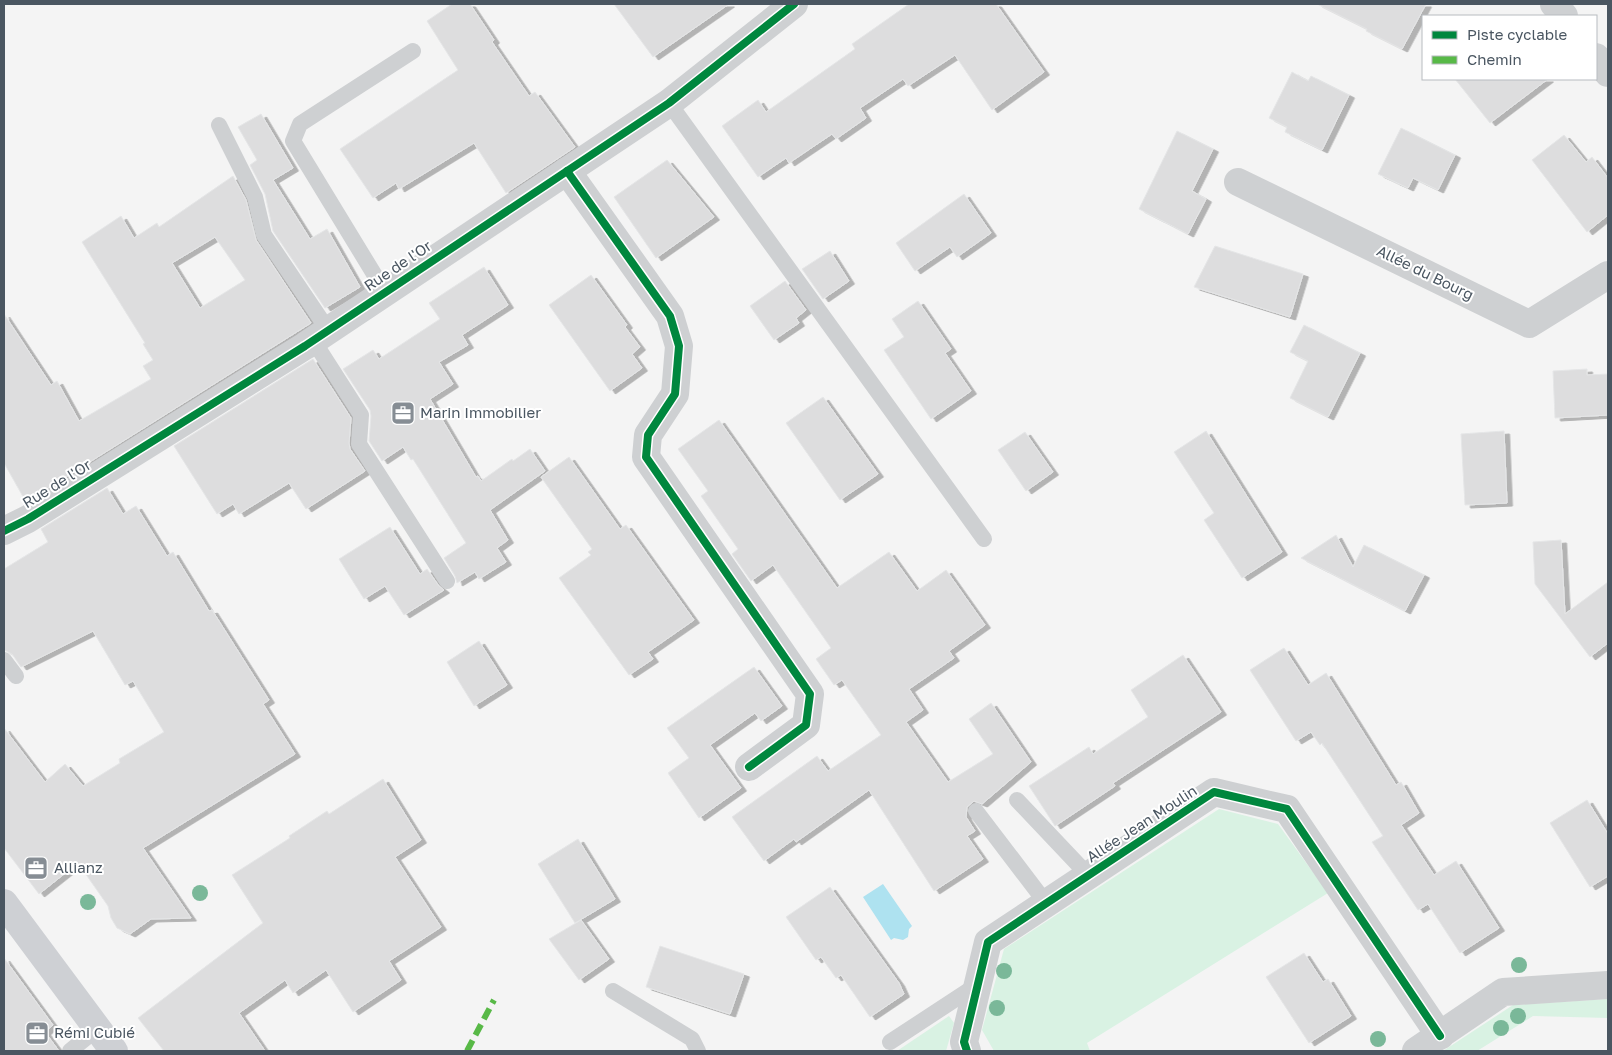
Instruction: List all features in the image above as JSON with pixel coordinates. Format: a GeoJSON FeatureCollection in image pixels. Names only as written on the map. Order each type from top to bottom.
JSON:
{"type":"FeatureCollection","features":[{"type":"Feature","properties":{"kind":"main road"},"geometry":{"type":"LineString","coordinates":[[4,903],[114,1051]]}},
{"type":"Feature","properties":{"kind":"street","name":"Rue de l'Or"},"geometry":{"type":"LineString","coordinates":[[4,531],[28,519],[320,335],[669,103],[794,4]]}},
{"type":"Feature","properties":{"kind":"street"},"geometry":{"type":"LineString","coordinates":[[1554,4],[1563,15]]}},
{"type":"Feature","properties":{"kind":"street"},"geometry":{"type":"LineString","coordinates":[[1597,58],[1608,73]]}},
{"type":"Feature","properties":{"kind":"street"},"geometry":{"type":"LineString","coordinates":[[567,171],[670,316],[679,346],[675,394],[648,435],[646,457],[810,694],[806,725],[749,767]]}},
{"type":"Feature","properties":{"kind":"street","name":"Allée du Bourg"},"geometry":{"type":"LineString","coordinates":[[1238,182],[1529,324],[1608,275]]}},
{"type":"Feature","properties":{"kind":"street","name":"Allée Jean Moulin"},"geometry":{"type":"LineString","coordinates":[[967,1051],[964,1042],[988,942],[1214,792],[1287,809],[1440,1036]]}},
{"type":"Feature","properties":{"kind":"street"},"geometry":{"type":"LineString","coordinates":[[1416,1051],[1503,992],[1608,986]]}},
{"type":"Feature","properties":{"kind":"lane"},"geometry":{"type":"LineString","coordinates":[[384,292],[293,141],[300,124],[413,51]]}},
{"type":"Feature","properties":{"kind":"lane"},"geometry":{"type":"LineString","coordinates":[[669,103],[984,539]]}},
{"type":"Feature","properties":{"kind":"lane"},"geometry":{"type":"LineString","coordinates":[[219,126],[255,197],[264,235],[320,335],[361,415],[359,444],[447,581]]}},
{"type":"Feature","properties":{"kind":"lane"},"geometry":{"type":"LineString","coordinates":[[4,660],[16,676]]}},
{"type":"Feature","properties":{"kind":"lane"},"geometry":{"type":"LineString","coordinates":[[1017,800],[1088,876]]}},
{"type":"Feature","properties":{"kind":"lane"},"geometry":{"type":"LineString","coordinates":[[976,810],[1046,903]]}},
{"type":"Feature","properties":{"kind":"lane"},"geometry":{"type":"LineString","coordinates":[[890,1042],[977,985]]}},
{"type":"Feature","properties":{"kind":"lane"},"geometry":{"type":"LineString","coordinates":[[613,991],[692,1039],[698,1051]]}},
{"type":"Feature","properties":{"kind":"lane"},"geometry":{"type":"LineString","coordinates":[[70,1051],[98,1028]]}},
{"type":"Feature","properties":{"kind":"green space"},"geometry":{"type":"Polygon","coordinates":[[[1219,809],[1278,824],[1328,893],[1087,1043],[1090,1051],[994,1051],[982,1030],[1004,949],[1219,809]]]}},
{"type":"Feature","properties":{"kind":"green space"},"geometry":{"type":"Polygon","coordinates":[[[1608,999],[1608,1018],[1533,1016],[1477,1051],[1443,1051],[1513,1005],[1608,999]]]}},
{"type":"Feature","properties":{"kind":"green space"},"geometry":{"type":"Polygon","coordinates":[[[949,1016],[954,1023],[946,1051],[897,1051],[949,1016]]]}},
{"type":"Feature","properties":{"kind":"water"},"geometry":{"type":"Polygon","coordinates":[[[883,884],[912,926],[909,929],[908,937],[903,940],[894,938],[891,940],[863,897],[883,884]]]}},
{"type":"Feature","properties":{"kind":"building"},"geometry":{"type":"Polygon","coordinates":[[[452,4],[470,4],[494,40],[492,42],[529,96],[535,92],[575,147],[506,193],[474,143],[399,189],[396,183],[373,198],[340,149],[458,70],[427,21],[452,4]]]}},
{"type":"Feature","properties":{"kind":"building"},"geometry":{"type":"Polygon","coordinates":[[[614,4],[729,4],[653,57],[614,4]]]}},
{"type":"Feature","properties":{"kind":"building"},"geometry":{"type":"Polygon","coordinates":[[[909,4],[996,4],[1044,72],[992,110],[955,55],[908,86],[903,79],[860,108],[866,118],[836,139],[832,134],[789,163],[786,158],[758,177],[722,126],[758,100],[766,112],[855,49],[852,44],[909,4]]]}},
{"type":"Feature","properties":{"kind":"building"},"geometry":{"type":"Polygon","coordinates":[[[1317,4],[1426,4],[1402,49],[1317,4]]]}},
{"type":"Feature","properties":{"kind":"building"},"geometry":{"type":"Polygon","coordinates":[[[1292,72],[1308,81],[1311,76],[1349,95],[1322,150],[1285,132],[1287,127],[1269,118],[1292,72]]]}},
{"type":"Feature","properties":{"kind":"building"},"geometry":{"type":"Polygon","coordinates":[[[1456,80],[1547,80],[1490,123],[1456,80]]]}},
{"type":"Feature","properties":{"kind":"building"},"geometry":{"type":"Polygon","coordinates":[[[261,114],[293,168],[273,180],[310,239],[327,229],[360,287],[325,308],[273,231],[265,194],[250,165],[257,160],[238,127],[261,114]]]}},
{"type":"Feature","properties":{"kind":"building"},"geometry":{"type":"Polygon","coordinates":[[[1401,128],[1455,155],[1438,190],[1413,178],[1408,188],[1378,174],[1401,128]]]}},
{"type":"Feature","properties":{"kind":"building"},"geometry":{"type":"Polygon","coordinates":[[[1177,131],[1213,149],[1192,191],[1206,199],[1188,234],[1139,209],[1177,131]]]}},
{"type":"Feature","properties":{"kind":"building"},"geometry":{"type":"Polygon","coordinates":[[[1564,135],[1586,162],[1592,157],[1608,178],[1608,215],[1587,232],[1532,160],[1564,135]]]}},
{"type":"Feature","properties":{"kind":"building"},"geometry":{"type":"Polygon","coordinates":[[[667,160],[714,217],[656,258],[614,197],[667,160]]]}},
{"type":"Feature","properties":{"kind":"building"},"geometry":{"type":"Polygon","coordinates":[[[233,176],[246,200],[256,240],[311,323],[26,502],[4,463],[4,314],[51,385],[57,381],[79,421],[151,379],[143,366],[153,360],[143,344],[145,343],[82,242],[121,216],[134,238],[157,223],[159,227],[233,176]],[[215,237],[172,263],[200,308],[245,280],[215,237]]]}},
{"type":"Feature","properties":{"kind":"building"},"geometry":{"type":"Polygon","coordinates":[[[964,194],[991,233],[957,257],[950,247],[915,271],[896,243],[964,194]]]}},
{"type":"Feature","properties":{"kind":"building"},"geometry":{"type":"Polygon","coordinates":[[[1215,246],[1303,274],[1290,317],[1194,287],[1215,246]]]}},
{"type":"Feature","properties":{"kind":"building"},"geometry":{"type":"Polygon","coordinates":[[[830,251],[849,281],[823,299],[802,269],[830,251]]]}},
{"type":"Feature","properties":{"kind":"building"},"geometry":{"type":"Polygon","coordinates":[[[484,267],[508,305],[462,335],[468,345],[439,362],[453,384],[430,399],[476,477],[478,476],[481,481],[530,449],[545,471],[490,510],[508,540],[497,548],[506,562],[479,579],[475,572],[457,583],[444,558],[466,543],[413,459],[411,460],[403,447],[382,461],[369,441],[370,410],[343,369],[373,350],[379,359],[440,319],[429,303],[484,267]]]}},
{"type":"Feature","properties":{"kind":"building"},"geometry":{"type":"Polygon","coordinates":[[[591,275],[627,325],[625,327],[640,347],[632,354],[642,368],[610,391],[549,305],[591,275]]]}},
{"type":"Feature","properties":{"kind":"building"},"geometry":{"type":"Polygon","coordinates":[[[785,281],[806,310],[796,318],[799,323],[774,340],[750,306],[785,281]]]}},
{"type":"Feature","properties":{"kind":"building"},"geometry":{"type":"Polygon","coordinates":[[[918,301],[951,349],[945,353],[971,391],[931,419],[884,350],[904,337],[892,319],[918,301]]]}},
{"type":"Feature","properties":{"kind":"building"},"geometry":{"type":"Polygon","coordinates":[[[1304,325],[1360,353],[1328,417],[1290,398],[1308,361],[1290,352],[1304,325]]]}},
{"type":"Feature","properties":{"kind":"building"},"geometry":{"type":"Polygon","coordinates":[[[313,359],[351,418],[350,449],[365,471],[306,509],[289,483],[239,514],[233,504],[217,514],[174,446],[313,359]]]}},
{"type":"Feature","properties":{"kind":"building"},"geometry":{"type":"Polygon","coordinates":[[[1587,369],[1587,375],[1608,374],[1608,415],[1555,418],[1553,371],[1587,369]]]}},
{"type":"Feature","properties":{"kind":"building"},"geometry":{"type":"Polygon","coordinates":[[[823,397],[878,474],[840,500],[786,423],[823,397]]]}},
{"type":"Feature","properties":{"kind":"building"},"geometry":{"type":"Polygon","coordinates":[[[719,420],[837,588],[889,552],[917,591],[946,570],[985,625],[949,651],[954,658],[909,689],[923,710],[906,722],[948,782],[993,754],[969,719],[991,703],[1031,762],[982,804],[974,801],[967,807],[966,817],[975,831],[967,836],[983,859],[934,891],[869,790],[796,842],[794,839],[764,861],[732,817],[817,756],[828,771],[881,735],[842,680],[834,685],[816,659],[831,648],[773,565],[751,581],[732,554],[738,549],[701,496],[708,491],[678,449],[719,420]]]}},
{"type":"Feature","properties":{"kind":"building"},"geometry":{"type":"Polygon","coordinates":[[[1206,431],[1282,552],[1242,578],[1204,520],[1214,513],[1174,452],[1206,431]]]}},
{"type":"Feature","properties":{"kind":"building"},"geometry":{"type":"Polygon","coordinates":[[[1504,431],[1507,503],[1465,505],[1461,434],[1504,431]]]}},
{"type":"Feature","properties":{"kind":"building"},"geometry":{"type":"Polygon","coordinates":[[[1025,432],[1053,472],[1026,491],[998,450],[1025,432]]]}},
{"type":"Feature","properties":{"kind":"building"},"geometry":{"type":"Polygon","coordinates":[[[569,457],[620,529],[626,525],[694,620],[648,652],[653,659],[629,675],[559,578],[591,555],[588,552],[592,549],[541,477],[569,457]]]}},
{"type":"Feature","properties":{"kind":"building"},"geometry":{"type":"Polygon","coordinates":[[[107,488],[123,514],[136,506],[167,556],[173,552],[209,611],[212,610],[269,700],[263,704],[295,754],[143,848],[191,918],[151,919],[130,934],[117,928],[111,918],[108,906],[78,863],[39,894],[4,848],[4,728],[45,782],[65,764],[83,786],[120,763],[119,759],[164,732],[133,681],[125,685],[93,631],[21,667],[12,654],[4,650],[4,569],[48,542],[41,529],[107,488]]]}},
{"type":"Feature","properties":{"kind":"building"},"geometry":{"type":"Polygon","coordinates":[[[390,527],[420,574],[427,569],[444,590],[404,615],[385,586],[364,599],[339,559],[390,527]]]}},
{"type":"Feature","properties":{"kind":"building"},"geometry":{"type":"Polygon","coordinates":[[[1336,535],[1353,567],[1364,545],[1424,575],[1405,611],[1301,558],[1336,535]]]}},
{"type":"Feature","properties":{"kind":"building"},"geometry":{"type":"Polygon","coordinates":[[[1561,540],[1565,614],[1608,582],[1608,643],[1590,657],[1535,584],[1533,542],[1561,540]]]}},
{"type":"Feature","properties":{"kind":"building"},"geometry":{"type":"Polygon","coordinates":[[[479,641],[507,685],[474,706],[447,662],[479,641]]]}},
{"type":"Feature","properties":{"kind":"building"},"geometry":{"type":"Polygon","coordinates":[[[1284,648],[1308,685],[1326,673],[1396,785],[1401,782],[1419,813],[1401,825],[1434,875],[1456,861],[1499,928],[1460,953],[1428,904],[1418,910],[1372,842],[1383,836],[1322,743],[1320,745],[1311,732],[1296,741],[1250,670],[1284,648]]]}},
{"type":"Feature","properties":{"kind":"building"},"geometry":{"type":"Polygon","coordinates":[[[1183,655],[1221,712],[1113,783],[1115,786],[1055,826],[1029,786],[1089,747],[1093,754],[1148,717],[1131,690],[1183,655]]]}},
{"type":"Feature","properties":{"kind":"building"},"geometry":{"type":"Polygon","coordinates":[[[754,667],[782,706],[761,721],[755,713],[710,745],[741,788],[699,818],[668,773],[689,758],[667,728],[754,667]]]}},
{"type":"Feature","properties":{"kind":"building"},"geometry":{"type":"Polygon","coordinates":[[[383,779],[421,840],[395,857],[441,927],[389,961],[401,980],[353,1012],[326,970],[293,993],[285,980],[239,1013],[265,1051],[164,1051],[138,1018],[263,923],[232,875],[290,838],[289,836],[327,811],[329,814],[383,779]]]}},
{"type":"Feature","properties":{"kind":"building"},"geometry":{"type":"Polygon","coordinates":[[[1587,800],[1608,834],[1608,876],[1590,887],[1550,823],[1587,800]]]}},
{"type":"Feature","properties":{"kind":"building"},"geometry":{"type":"Polygon","coordinates":[[[578,839],[615,899],[575,923],[538,864],[578,839]]]}},
{"type":"Feature","properties":{"kind":"building"},"geometry":{"type":"Polygon","coordinates":[[[830,887],[899,983],[904,994],[870,1017],[841,975],[836,978],[821,957],[816,960],[786,917],[830,887]]]}},
{"type":"Feature","properties":{"kind":"building"},"geometry":{"type":"Polygon","coordinates":[[[581,920],[609,959],[579,980],[549,939],[581,920]]]}},
{"type":"Feature","properties":{"kind":"building"},"geometry":{"type":"Polygon","coordinates":[[[660,946],[744,974],[730,1014],[646,987],[660,946]]]}},
{"type":"Feature","properties":{"kind":"building"},"geometry":{"type":"Polygon","coordinates":[[[1304,953],[1323,982],[1328,979],[1351,1016],[1309,1043],[1266,977],[1304,953]]]}},
{"type":"Feature","properties":{"kind":"building"},"geometry":{"type":"Polygon","coordinates":[[[4,958],[53,1025],[45,1032],[59,1051],[4,1051],[4,958]]]}},
{"type":"Feature","properties":{"kind":"marked path"},"geometry":{"type":"LineString","coordinates":[[467,1051],[494,1000]]}},
{"type":"Feature","properties":{"kind":"cycle path"},"geometry":{"type":"LineString","coordinates":[[4,531],[28,519],[305,346],[669,103],[794,4]]}},
{"type":"Feature","properties":{"kind":"cycle path"},"geometry":{"type":"LineString","coordinates":[[567,171],[670,316],[679,346],[675,394],[648,435],[646,457],[810,694],[806,725],[749,767]]}},
{"type":"Feature","properties":{"kind":"cycle path"},"geometry":{"type":"LineString","coordinates":[[967,1051],[964,1042],[988,942],[1214,792],[1287,809],[1440,1036]]}},
{"type":"Feature","properties":{"kind":"place","name":"Marin Immobilier"},"geometry":{"type":"Point","coordinates":[403,413]}},
{"type":"Feature","properties":{"kind":"place","name":"Allianz"},"geometry":{"type":"Point","coordinates":[36,868]}},
{"type":"Feature","properties":{"kind":"place","name":"Rémi Cubié"},"geometry":{"type":"Point","coordinates":[37,1033]}}]}
